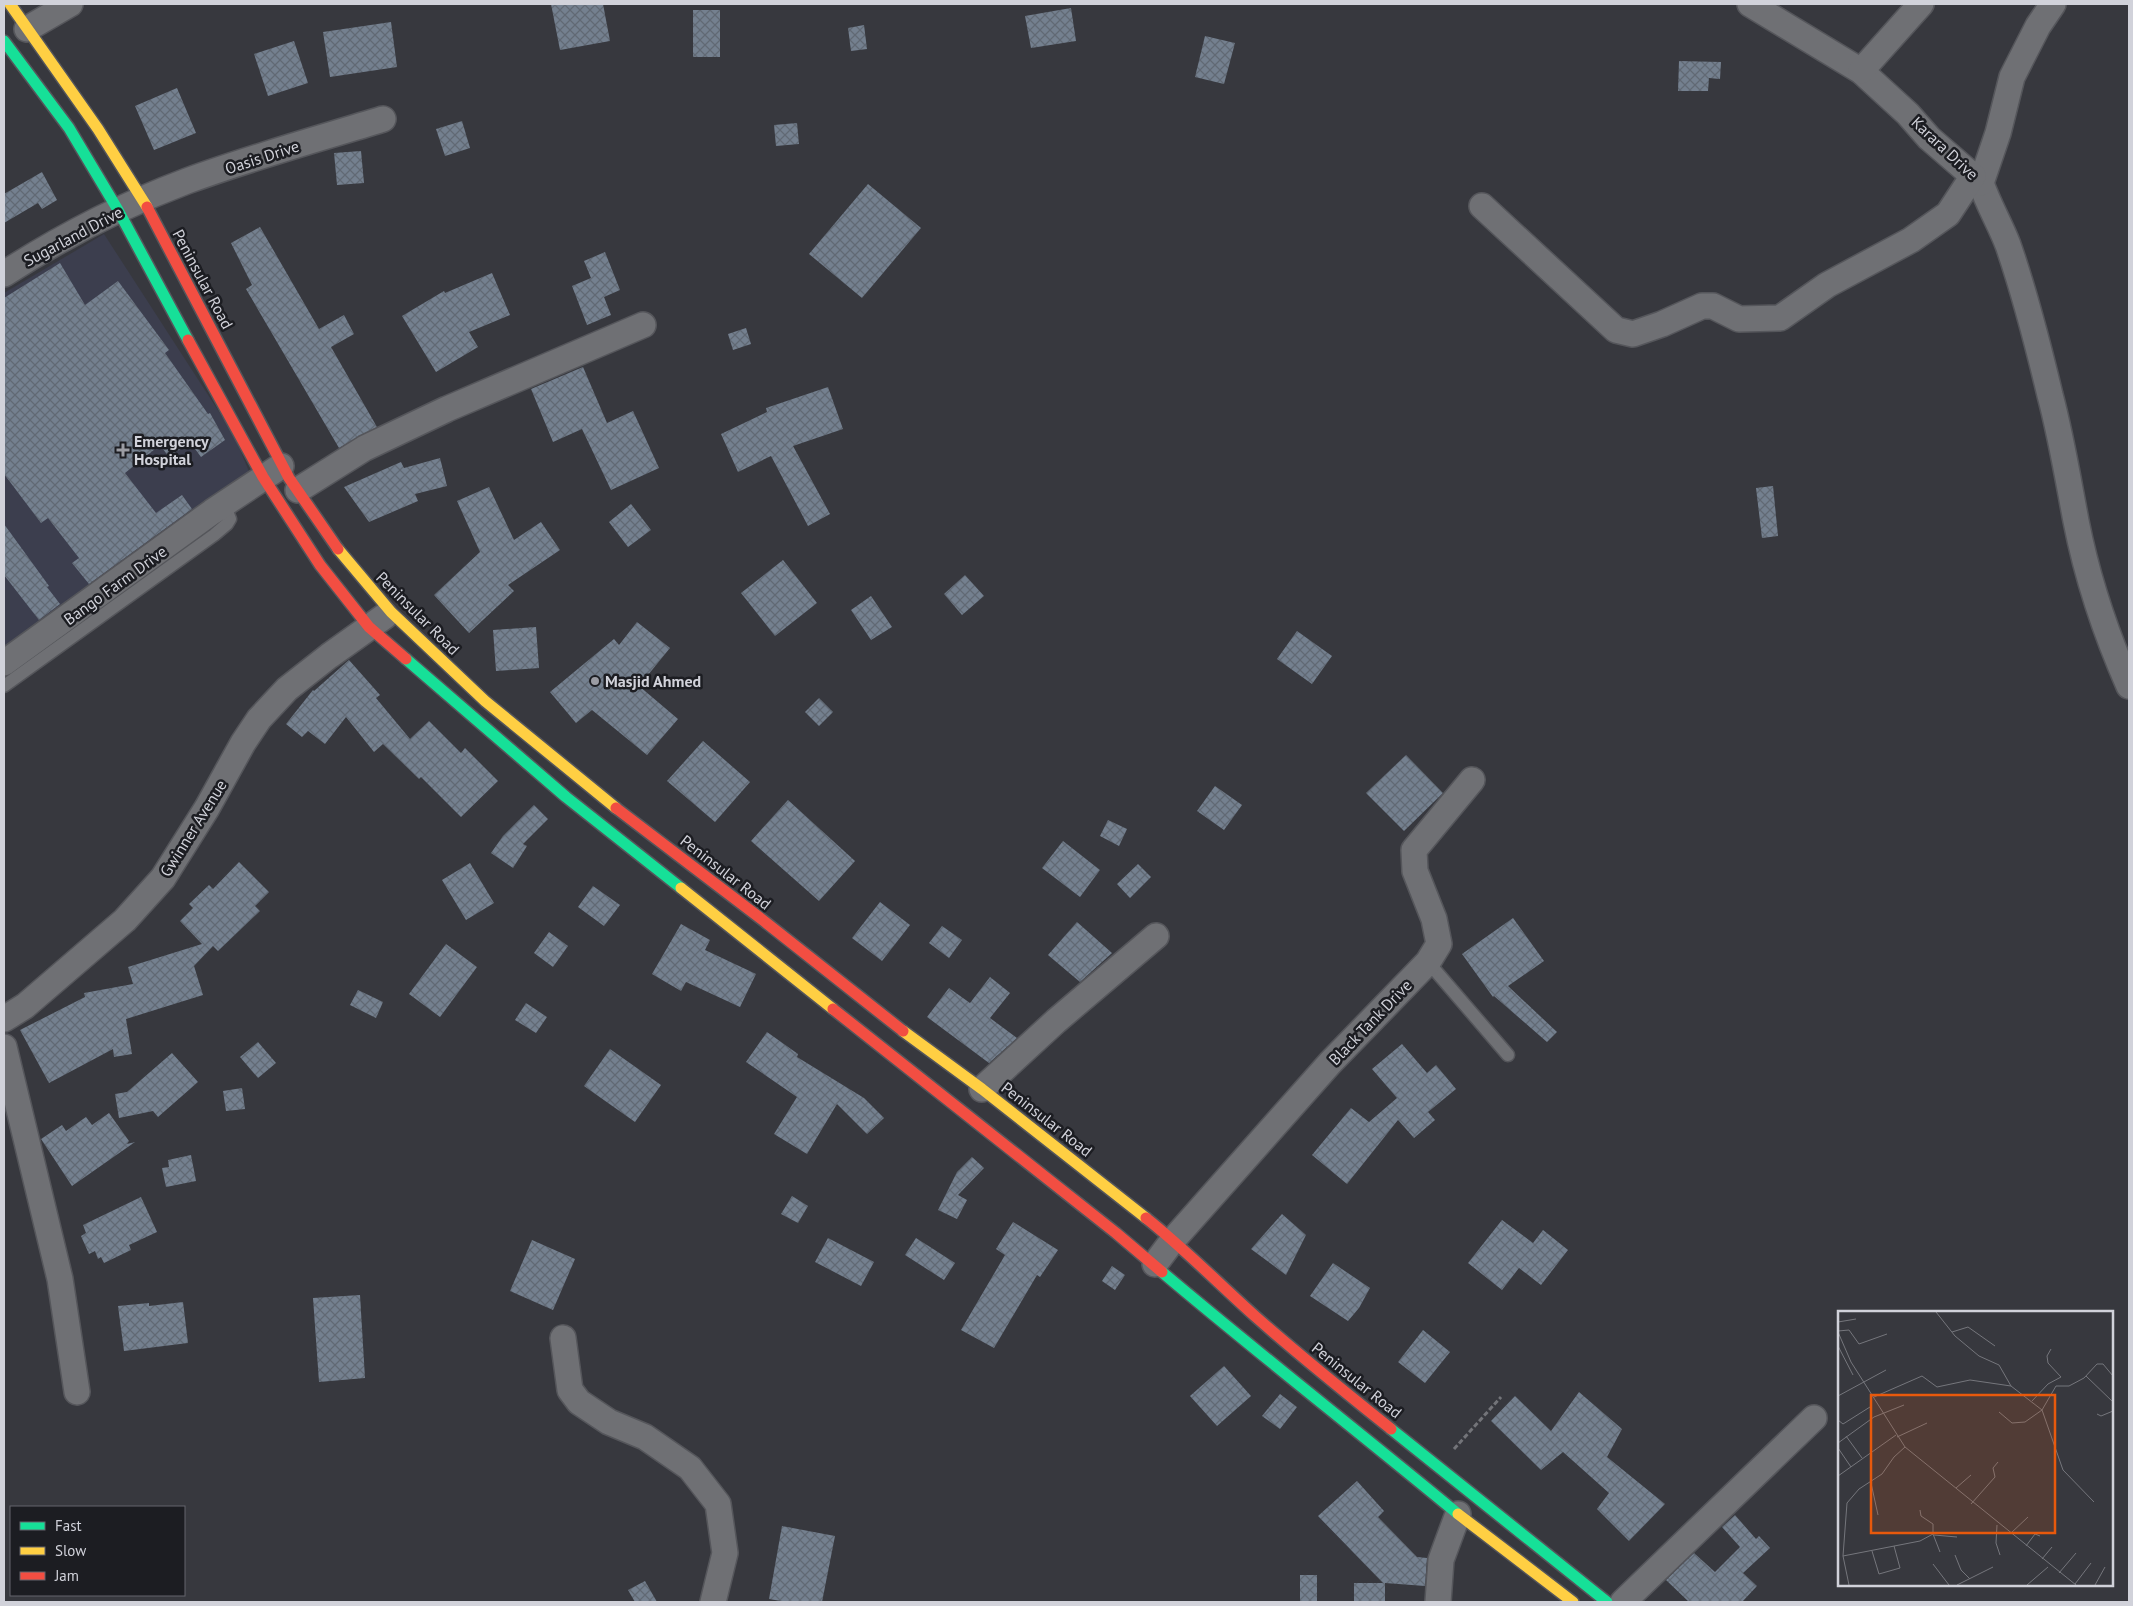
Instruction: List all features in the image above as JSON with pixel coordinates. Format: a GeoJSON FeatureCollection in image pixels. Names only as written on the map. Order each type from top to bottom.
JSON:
{"type":"FeatureCollection","features":[{"type":"Feature","properties":{"kind":"main road","name":"Peninsular Road"},"geometry":{"type":"LineString","coordinates":[[10,4],[98,129],[143,200],[272,471],[320,564],[369,627],[566,797],[1154,1264],[1241,1339],[1354,1428],[1458,1514],[1573,1602]]}},
{"type":"Feature","properties":{"kind":"main road","name":"Peninsular Road"},"geometry":{"type":"LineString","coordinates":[[4,41],[69,128],[272,471],[298,490],[341,554],[390,612],[485,701],[586,785],[764,921],[917,1042],[982,1089],[1173,1240],[1255,1316],[1313,1366],[1607,1602]]}},
{"type":"Feature","properties":{"kind":"street"},"geometry":{"type":"LineString","coordinates":[[27,29],[70,4]]}},
{"type":"Feature","properties":{"kind":"street","name":"Karara Drive"},"geometry":{"type":"LineString","coordinates":[[1750,4],[1861,71],[1908,114],[1929,138],[1977,179],[1998,133],[2012,77],[2038,26],[2053,4]]}},
{"type":"Feature","properties":{"kind":"street"},"geometry":{"type":"LineString","coordinates":[[1861,71],[1921,4]]}},
{"type":"Feature","properties":{"kind":"street","name":"Oasis Drive"},"geometry":{"type":"LineString","coordinates":[[143,200],[248,160],[384,119]]}},
{"type":"Feature","properties":{"kind":"street"},"geometry":{"type":"LineString","coordinates":[[1482,206],[1616,330],[1633,334],[1662,324],[1702,306],[1714,306],[1740,319],[1780,318],[1827,285],[1911,240],[1948,214],[1977,179],[2008,245],[2050,395],[2088,570],[2113,651],[2129,686]]}},
{"type":"Feature","properties":{"kind":"street","name":"Sugarland Drive"},"geometry":{"type":"LineString","coordinates":[[4,274],[32,256],[118,210],[143,200]]}},
{"type":"Feature","properties":{"kind":"street"},"geometry":{"type":"LineString","coordinates":[[298,490],[365,448],[447,409],[643,326]]}},
{"type":"Feature","properties":{"kind":"street"},"geometry":{"type":"LineString","coordinates":[[4,663],[272,471]]}},
{"type":"Feature","properties":{"kind":"street","name":"Gwinner Avenue"},"geometry":{"type":"LineString","coordinates":[[4,1019],[39,994],[125,920],[163,878],[207,808],[243,743],[259,719],[287,689],[390,612]]}},
{"type":"Feature","properties":{"kind":"street","name":"Black Tank Drive"},"geometry":{"type":"LineString","coordinates":[[1154,1264],[1173,1240],[1330,1063],[1428,962],[1439,944],[1434,918],[1415,871],[1414,850],[1472,780]]}},
{"type":"Feature","properties":{"kind":"street"},"geometry":{"type":"LineString","coordinates":[[982,1089],[1056,1021],[1156,936]]}},
{"type":"Feature","properties":{"kind":"street"},"geometry":{"type":"LineString","coordinates":[[4,1047],[60,1279],[77,1392]]}},
{"type":"Feature","properties":{"kind":"street"},"geometry":{"type":"LineString","coordinates":[[563,1338],[570,1390],[579,1402],[608,1422],[645,1437],[690,1468],[718,1504],[725,1553],[713,1602]]}},
{"type":"Feature","properties":{"kind":"street"},"geometry":{"type":"LineString","coordinates":[[1622,1602],[1814,1418]]}},
{"type":"Feature","properties":{"kind":"street"},"geometry":{"type":"LineString","coordinates":[[1438,1602],[1441,1560],[1458,1514]]}},
{"type":"Feature","properties":{"kind":"lane","name":"Bango Farm Drive"},"geometry":{"type":"LineString","coordinates":[[4,686],[214,535],[230,519],[224,504]]}},
{"type":"Feature","properties":{"kind":"lane"},"geometry":{"type":"LineString","coordinates":[[1428,962],[1508,1055]]}},
{"type":"Feature","properties":{"kind":"path"},"geometry":{"type":"LineString","coordinates":[[1438,1466],[1501,1397]]}},
{"type":"Feature","properties":{"kind":"shaded area","name":"Emergency Hospital"},"geometry":{"type":"Polygon","coordinates":[[[104,234],[234,435],[250,474],[4,658],[4,293],[104,234]]]}},
{"type":"Feature","properties":{"kind":"building"},"geometry":{"type":"Polygon","coordinates":[[[551,4],[603,4],[610,41],[560,50],[551,4]]]}},
{"type":"Feature","properties":{"kind":"building"},"geometry":{"type":"Polygon","coordinates":[[[1071,8],[1076,41],[1031,48],[1025,16],[1071,8]]]}},
{"type":"Feature","properties":{"kind":"building"},"geometry":{"type":"Polygon","coordinates":[[[693,10],[720,10],[720,57],[693,57],[693,10]]]}},
{"type":"Feature","properties":{"kind":"building"},"geometry":{"type":"Polygon","coordinates":[[[391,22],[397,67],[330,77],[323,32],[391,22]]]}},
{"type":"Feature","properties":{"kind":"building"},"geometry":{"type":"Polygon","coordinates":[[[864,25],[867,49],[851,51],[848,28],[864,25]]]}},
{"type":"Feature","properties":{"kind":"building"},"geometry":{"type":"Polygon","coordinates":[[[1205,36],[1235,43],[1224,84],[1195,77],[1205,36]]]}},
{"type":"Feature","properties":{"kind":"building"},"geometry":{"type":"Polygon","coordinates":[[[294,41],[308,83],[268,96],[254,54],[294,41]]]}},
{"type":"Feature","properties":{"kind":"building"},"geometry":{"type":"Polygon","coordinates":[[[1679,61],[1721,62],[1720,79],[1709,78],[1708,91],[1678,91],[1679,61]]]}},
{"type":"Feature","properties":{"kind":"building"},"geometry":{"type":"Polygon","coordinates":[[[177,88],[196,133],[154,150],[135,106],[177,88]]]}},
{"type":"Feature","properties":{"kind":"building"},"geometry":{"type":"Polygon","coordinates":[[[462,121],[470,148],[445,156],[436,129],[462,121]]]}},
{"type":"Feature","properties":{"kind":"building"},"geometry":{"type":"Polygon","coordinates":[[[797,123],[799,144],[776,146],[774,125],[797,123]]]}},
{"type":"Feature","properties":{"kind":"building"},"geometry":{"type":"Polygon","coordinates":[[[361,151],[364,183],[337,185],[334,153],[361,151]]]}},
{"type":"Feature","properties":{"kind":"building"},"geometry":{"type":"Polygon","coordinates":[[[42,172],[57,200],[42,209],[38,203],[4,223],[4,194],[42,172]]]}},
{"type":"Feature","properties":{"kind":"building"},"geometry":{"type":"Polygon","coordinates":[[[868,184],[921,228],[862,298],[809,254],[868,184]]]}},
{"type":"Feature","properties":{"kind":"building"},"geometry":{"type":"Polygon","coordinates":[[[260,227],[319,329],[344,315],[354,334],[331,347],[377,427],[339,448],[246,289],[252,285],[231,243],[260,227]]]}},
{"type":"Feature","properties":{"kind":"building"},"geometry":{"type":"Polygon","coordinates":[[[605,252],[620,290],[604,297],[611,315],[587,325],[572,286],[591,278],[584,261],[605,252]]]}},
{"type":"Feature","properties":{"kind":"building","name":"Emergency Hospital"},"geometry":{"type":"Polygon","coordinates":[[[60,263],[85,305],[118,281],[169,350],[165,353],[208,414],[210,413],[225,440],[201,457],[190,442],[169,457],[160,445],[125,473],[156,513],[182,495],[192,509],[89,584],[72,563],[79,558],[48,518],[41,523],[4,474],[4,298],[60,263]]]}},
{"type":"Feature","properties":{"kind":"building"},"geometry":{"type":"Polygon","coordinates":[[[492,273],[510,315],[469,332],[478,347],[436,372],[402,316],[444,291],[445,293],[492,273]]]}},
{"type":"Feature","properties":{"kind":"building"},"geometry":{"type":"Polygon","coordinates":[[[746,328],[751,344],[733,350],[728,334],[746,328]]]}},
{"type":"Feature","properties":{"kind":"building"},"geometry":{"type":"Polygon","coordinates":[[[583,367],[607,423],[633,411],[659,468],[611,490],[582,429],[553,442],[531,389],[583,367]]]}},
{"type":"Feature","properties":{"kind":"building"},"geometry":{"type":"Polygon","coordinates":[[[828,387],[843,429],[793,446],[830,514],[808,526],[771,456],[738,472],[721,434],[767,412],[766,408],[828,387]]]}},
{"type":"Feature","properties":{"kind":"building"},"geometry":{"type":"Polygon","coordinates":[[[440,458],[447,486],[415,494],[418,501],[369,522],[344,487],[401,462],[404,468],[440,458]]]}},
{"type":"Feature","properties":{"kind":"building"},"geometry":{"type":"Polygon","coordinates":[[[1773,486],[1778,536],[1762,538],[1756,488],[1773,486]]]}},
{"type":"Feature","properties":{"kind":"building"},"geometry":{"type":"Polygon","coordinates":[[[489,487],[514,540],[541,522],[560,550],[508,585],[514,591],[469,633],[434,595],[480,552],[457,501],[489,487]]]}},
{"type":"Feature","properties":{"kind":"building"},"geometry":{"type":"Polygon","coordinates":[[[631,504],[651,530],[628,547],[609,522],[631,504]]]}},
{"type":"Feature","properties":{"kind":"building"},"geometry":{"type":"Polygon","coordinates":[[[4,524],[60,604],[39,620],[4,575],[4,524]]]}},
{"type":"Feature","properties":{"kind":"building"},"geometry":{"type":"Polygon","coordinates":[[[783,560],[817,603],[775,636],[741,593],[783,560]]]}},
{"type":"Feature","properties":{"kind":"building"},"geometry":{"type":"Polygon","coordinates":[[[965,575],[984,596],[962,615],[944,594],[965,575]]]}},
{"type":"Feature","properties":{"kind":"building"},"geometry":{"type":"Polygon","coordinates":[[[871,596],[892,627],[871,640],[851,610],[871,596]]]}},
{"type":"Feature","properties":{"kind":"building"},"geometry":{"type":"Polygon","coordinates":[[[637,622],[670,648],[639,686],[678,719],[647,755],[592,710],[576,723],[550,692],[614,639],[619,645],[637,622]]]}},
{"type":"Feature","properties":{"kind":"building"},"geometry":{"type":"Polygon","coordinates":[[[536,627],[539,668],[496,671],[493,630],[536,627]]]}},
{"type":"Feature","properties":{"kind":"building"},"geometry":{"type":"Polygon","coordinates":[[[1297,631],[1332,656],[1312,684],[1277,659],[1297,631]]]}},
{"type":"Feature","properties":{"kind":"building"},"geometry":{"type":"Polygon","coordinates":[[[349,660],[380,695],[376,698],[410,739],[429,721],[461,753],[465,748],[498,781],[461,817],[421,777],[419,779],[383,744],[374,752],[346,717],[325,744],[308,731],[302,737],[286,724],[313,690],[349,660]]]}},
{"type":"Feature","properties":{"kind":"building"},"geometry":{"type":"Polygon","coordinates":[[[819,698],[833,712],[819,726],[805,712],[819,698]]]}},
{"type":"Feature","properties":{"kind":"building"},"geometry":{"type":"Polygon","coordinates":[[[703,741],[750,782],[715,822],[667,781],[703,741]]]}},
{"type":"Feature","properties":{"kind":"building"},"geometry":{"type":"Polygon","coordinates":[[[1406,755],[1443,793],[1404,831],[1366,793],[1406,755]]]}},
{"type":"Feature","properties":{"kind":"building"},"geometry":{"type":"Polygon","coordinates":[[[1215,786],[1242,805],[1224,830],[1197,811],[1215,786]]]}},
{"type":"Feature","properties":{"kind":"building"},"geometry":{"type":"Polygon","coordinates":[[[788,800],[855,861],[819,901],[751,841],[788,800]]]}},
{"type":"Feature","properties":{"kind":"building"},"geometry":{"type":"Polygon","coordinates":[[[534,805],[548,819],[523,844],[527,846],[513,868],[491,853],[503,836],[534,805]]]}},
{"type":"Feature","properties":{"kind":"building"},"geometry":{"type":"Polygon","coordinates":[[[1108,820],[1127,829],[1119,846],[1100,836],[1108,820]]]}},
{"type":"Feature","properties":{"kind":"building"},"geometry":{"type":"Polygon","coordinates":[[[1063,841],[1100,870],[1080,897],[1042,868],[1063,841]]]}},
{"type":"Feature","properties":{"kind":"building"},"geometry":{"type":"Polygon","coordinates":[[[239,862],[269,892],[255,906],[260,911],[218,951],[213,946],[194,966],[203,995],[126,1019],[132,1054],[114,1057],[113,1049],[49,1083],[20,1030],[85,997],[84,993],[133,984],[128,967],[202,944],[180,921],[193,908],[189,904],[209,885],[213,889],[239,862]]]}},
{"type":"Feature","properties":{"kind":"building"},"geometry":{"type":"Polygon","coordinates":[[[470,863],[494,903],[466,920],[442,880],[470,863]]]}},
{"type":"Feature","properties":{"kind":"building"},"geometry":{"type":"Polygon","coordinates":[[[1138,864],[1151,877],[1130,898],[1117,884],[1138,864]]]}},
{"type":"Feature","properties":{"kind":"building"},"geometry":{"type":"Polygon","coordinates":[[[593,886],[620,905],[604,926],[578,907],[593,886]]]}},
{"type":"Feature","properties":{"kind":"building"},"geometry":{"type":"Polygon","coordinates":[[[880,902],[910,925],[882,961],[852,938],[880,902]]]}},
{"type":"Feature","properties":{"kind":"building"},"geometry":{"type":"Polygon","coordinates":[[[1513,918],[1544,961],[1508,986],[1557,1032],[1547,1042],[1493,997],[1462,954],[1513,918]]]}},
{"type":"Feature","properties":{"kind":"building"},"geometry":{"type":"Polygon","coordinates":[[[1077,922],[1112,953],[1080,982],[1048,955],[1077,922]]]}},
{"type":"Feature","properties":{"kind":"building"},"geometry":{"type":"Polygon","coordinates":[[[681,924],[710,940],[705,950],[756,974],[740,1007],[686,982],[681,991],[652,974],[681,924]]]}},
{"type":"Feature","properties":{"kind":"building"},"geometry":{"type":"Polygon","coordinates":[[[942,926],[962,940],[949,958],[929,943],[942,926]]]}},
{"type":"Feature","properties":{"kind":"building"},"geometry":{"type":"Polygon","coordinates":[[[549,932],[568,946],[553,967],[534,953],[549,932]]]}},
{"type":"Feature","properties":{"kind":"building"},"geometry":{"type":"Polygon","coordinates":[[[446,944],[477,967],[440,1017],[409,994],[446,944]]]}},
{"type":"Feature","properties":{"kind":"building"},"geometry":{"type":"Polygon","coordinates":[[[990,977],[1010,993],[990,1018],[1017,1038],[989,1063],[927,1017],[949,988],[970,1003],[990,977]]]}},
{"type":"Feature","properties":{"kind":"building"},"geometry":{"type":"Polygon","coordinates":[[[358,990],[383,1002],[376,1018],[350,1005],[358,990]]]}},
{"type":"Feature","properties":{"kind":"building"},"geometry":{"type":"Polygon","coordinates":[[[526,1003],[547,1017],[536,1033],[515,1020],[526,1003]]]}},
{"type":"Feature","properties":{"kind":"building"},"geometry":{"type":"Polygon","coordinates":[[[767,1032],[798,1054],[797,1057],[864,1098],[884,1118],[867,1134],[837,1104],[807,1154],[774,1134],[797,1097],[746,1062],[767,1032]]]}},
{"type":"Feature","properties":{"kind":"building"},"geometry":{"type":"Polygon","coordinates":[[[258,1042],[276,1063],[258,1078],[240,1057],[258,1042]]]}},
{"type":"Feature","properties":{"kind":"building"},"geometry":{"type":"Polygon","coordinates":[[[1402,1044],[1427,1073],[1436,1065],[1456,1089],[1428,1112],[1435,1120],[1414,1138],[1398,1120],[1347,1184],[1312,1155],[1351,1108],[1369,1122],[1397,1098],[1372,1069],[1402,1044]]]}},
{"type":"Feature","properties":{"kind":"building"},"geometry":{"type":"Polygon","coordinates":[[[610,1049],[661,1085],[635,1122],[584,1086],[610,1049]]]}},
{"type":"Feature","properties":{"kind":"building"},"geometry":{"type":"Polygon","coordinates":[[[172,1053],[198,1082],[158,1117],[153,1111],[119,1118],[115,1094],[127,1092],[172,1053]]]}},
{"type":"Feature","properties":{"kind":"building"},"geometry":{"type":"Polygon","coordinates":[[[242,1088],[245,1109],[226,1111],[223,1091],[242,1088]]]}},
{"type":"Feature","properties":{"kind":"building"},"geometry":{"type":"Polygon","coordinates":[[[109,1113],[129,1141],[127,1144],[135,1142],[72,1186],[41,1139],[62,1125],[66,1131],[86,1117],[92,1125],[109,1113]]]}},
{"type":"Feature","properties":{"kind":"building"},"geometry":{"type":"Polygon","coordinates":[[[191,1155],[196,1181],[166,1187],[162,1168],[169,1167],[168,1160],[191,1155]]]}},
{"type":"Feature","properties":{"kind":"building"},"geometry":{"type":"Polygon","coordinates":[[[972,1157],[984,1168],[958,1195],[967,1200],[957,1219],[938,1210],[957,1172],[972,1157]]]}},
{"type":"Feature","properties":{"kind":"building"},"geometry":{"type":"Polygon","coordinates":[[[792,1196],[808,1206],[798,1223],[781,1214],[792,1196]]]}},
{"type":"Feature","properties":{"kind":"building"},"geometry":{"type":"Polygon","coordinates":[[[141,1197],[157,1232],[129,1245],[131,1250],[104,1263],[101,1257],[98,1259],[95,1251],[89,1254],[81,1236],[86,1233],[83,1225],[141,1197]]]}},
{"type":"Feature","properties":{"kind":"building"},"geometry":{"type":"Polygon","coordinates":[[[1282,1214],[1306,1235],[1286,1275],[1251,1249],[1282,1214]]]}},
{"type":"Feature","properties":{"kind":"building"},"geometry":{"type":"Polygon","coordinates":[[[1502,1220],[1533,1243],[1543,1230],[1568,1250],[1541,1285],[1519,1268],[1502,1290],[1468,1263],[1502,1220]]]}},
{"type":"Feature","properties":{"kind":"building"},"geometry":{"type":"Polygon","coordinates":[[[1013,1222],[1058,1250],[1040,1277],[1037,1275],[994,1348],[961,1330],[1005,1255],[996,1249],[1013,1222]]]}},
{"type":"Feature","properties":{"kind":"building"},"geometry":{"type":"Polygon","coordinates":[[[828,1238],[874,1262],[861,1286],[815,1262],[828,1238]]]}},
{"type":"Feature","properties":{"kind":"building"},"geometry":{"type":"Polygon","coordinates":[[[916,1238],[955,1263],[944,1280],[905,1255],[916,1238]]]}},
{"type":"Feature","properties":{"kind":"building"},"geometry":{"type":"Polygon","coordinates":[[[532,1240],[575,1259],[553,1310],[510,1291],[532,1240]]]}},
{"type":"Feature","properties":{"kind":"building"},"geometry":{"type":"Polygon","coordinates":[[[1333,1263],[1370,1288],[1359,1308],[1348,1321],[1310,1296],[1333,1263]]]}},
{"type":"Feature","properties":{"kind":"building"},"geometry":{"type":"Polygon","coordinates":[[[1112,1266],[1125,1275],[1115,1290],[1102,1281],[1112,1266]]]}},
{"type":"Feature","properties":{"kind":"building"},"geometry":{"type":"Polygon","coordinates":[[[360,1295],[365,1378],[319,1382],[313,1298],[360,1295]]]}},
{"type":"Feature","properties":{"kind":"building"},"geometry":{"type":"Polygon","coordinates":[[[183,1302],[188,1343],[124,1351],[118,1306],[149,1303],[149,1306],[183,1302]]]}},
{"type":"Feature","properties":{"kind":"building"},"geometry":{"type":"Polygon","coordinates":[[[1423,1330],[1450,1352],[1425,1383],[1398,1362],[1423,1330]]]}},
{"type":"Feature","properties":{"kind":"building"},"geometry":{"type":"Polygon","coordinates":[[[1224,1366],[1251,1396],[1217,1426],[1190,1396],[1224,1366]]]}},
{"type":"Feature","properties":{"kind":"building"},"geometry":{"type":"Polygon","coordinates":[[[1579,1392],[1622,1429],[1607,1457],[1665,1504],[1629,1541],[1597,1509],[1609,1493],[1563,1452],[1541,1470],[1491,1421],[1515,1396],[1551,1431],[1579,1392]]]}},
{"type":"Feature","properties":{"kind":"building"},"geometry":{"type":"Polygon","coordinates":[[[1280,1394],[1297,1407],[1280,1429],[1262,1416],[1280,1394]]]}},
{"type":"Feature","properties":{"kind":"building"},"geometry":{"type":"Polygon","coordinates":[[[1357,1481],[1384,1511],[1378,1517],[1417,1557],[1427,1558],[1425,1586],[1385,1583],[1385,1602],[1354,1602],[1354,1583],[1383,1583],[1318,1516],[1357,1481]]]}},
{"type":"Feature","properties":{"kind":"building"},"geometry":{"type":"Polygon","coordinates":[[[1735,1515],[1756,1539],[1759,1536],[1770,1548],[1743,1573],[1757,1586],[1742,1602],[1689,1602],[1666,1580],[1694,1553],[1715,1572],[1740,1547],[1722,1527],[1735,1515]]]}},
{"type":"Feature","properties":{"kind":"building"},"geometry":{"type":"Polygon","coordinates":[[[782,1526],[835,1536],[822,1602],[787,1602],[769,1599],[782,1526]]]}},
{"type":"Feature","properties":{"kind":"building"},"geometry":{"type":"Polygon","coordinates":[[[1300,1575],[1317,1575],[1317,1602],[1300,1602],[1300,1575]]]}},
{"type":"Feature","properties":{"kind":"building"},"geometry":{"type":"Polygon","coordinates":[[[645,1581],[657,1602],[635,1602],[628,1590],[645,1581]]]}},
{"type":"Feature","properties":{"kind":"traffic: fast"},"geometry":{"type":"LineString","coordinates":[[4,41],[69,128],[118,210],[188,340]]}},
{"type":"Feature","properties":{"kind":"traffic: fast"},"geometry":{"type":"LineString","coordinates":[[406,659],[566,797],[681,888]]}},
{"type":"Feature","properties":{"kind":"traffic: fast"},"geometry":{"type":"LineString","coordinates":[[1162,1272],[1458,1514]]}},
{"type":"Feature","properties":{"kind":"traffic: fast"},"geometry":{"type":"LineString","coordinates":[[1391,1429],[1607,1602]]}},
{"type":"Feature","properties":{"kind":"traffic: slow"},"geometry":{"type":"LineString","coordinates":[[10,4],[98,129],[147,207]]}},
{"type":"Feature","properties":{"kind":"traffic: slow"},"geometry":{"type":"LineString","coordinates":[[338,549],[391,612],[485,701],[616,808]]}},
{"type":"Feature","properties":{"kind":"traffic: slow"},"geometry":{"type":"LineString","coordinates":[[681,888],[833,1009]]}},
{"type":"Feature","properties":{"kind":"traffic: slow"},"geometry":{"type":"LineString","coordinates":[[903,1031],[982,1089],[1146,1218]]}},
{"type":"Feature","properties":{"kind":"traffic: slow"},"geometry":{"type":"LineString","coordinates":[[1458,1514],[1573,1602]]}},
{"type":"Feature","properties":{"kind":"traffic: jam"},"geometry":{"type":"LineString","coordinates":[[147,207],[289,478],[338,549]]}},
{"type":"Feature","properties":{"kind":"traffic: jam"},"geometry":{"type":"LineString","coordinates":[[188,340],[263,477],[320,565],[369,627],[406,659]]}},
{"type":"Feature","properties":{"kind":"traffic: jam"},"geometry":{"type":"LineString","coordinates":[[616,808],[764,921],[903,1031]]}},
{"type":"Feature","properties":{"kind":"traffic: jam"},"geometry":{"type":"LineString","coordinates":[[833,1009],[1116,1233],[1162,1272]]}},
{"type":"Feature","properties":{"kind":"traffic: jam"},"geometry":{"type":"LineString","coordinates":[[1146,1218],[1242,1305],[1391,1429]]}},
{"type":"Feature","properties":{"kind":"place","name":"Emergency Hospital"},"geometry":{"type":"Point","coordinates":[123,450]}},
{"type":"Feature","properties":{"kind":"place","name":"Masjid Ahmed"},"geometry":{"type":"Point","coordinates":[595,681]}}]}
